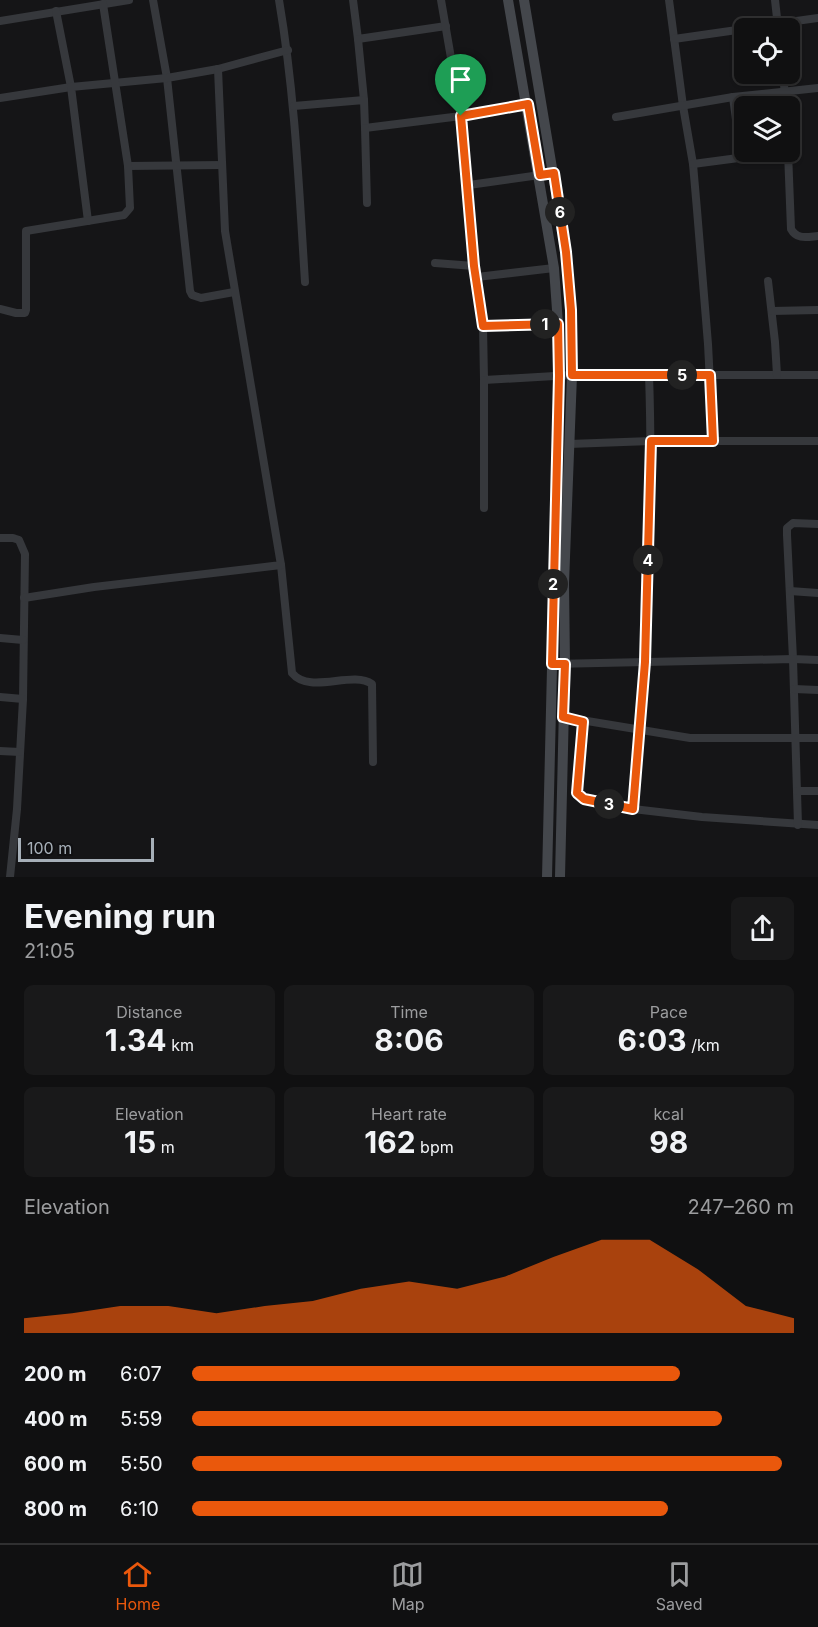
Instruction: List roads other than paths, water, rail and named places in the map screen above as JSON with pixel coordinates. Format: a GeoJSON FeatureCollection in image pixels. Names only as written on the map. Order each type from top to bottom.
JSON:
{"type":"FeatureCollection","features":[{"type":"Feature","properties":{"kind":"main road"},"geometry":{"type":"LineString","coordinates":[[508,0],[540,175],[554,268],[558,324],[559,376],[547,877]]}},
{"type":"Feature","properties":{"kind":"main road"},"geometry":{"type":"LineString","coordinates":[[524,0],[554,173],[571,310],[572,375],[564,583],[565,664],[560,877]]}},
{"type":"Feature","properties":{"kind":"street"},"geometry":{"type":"LineString","coordinates":[[0,21],[129,0]]}},
{"type":"Feature","properties":{"kind":"street"},"geometry":{"type":"LineString","coordinates":[[153,0],[167,78],[190,291],[192,295],[201,298],[234,291]]}},
{"type":"Feature","properties":{"kind":"street"},"geometry":{"type":"LineString","coordinates":[[279,0],[288,50],[294,106],[305,282]]}},
{"type":"Feature","properties":{"kind":"street"},"geometry":{"type":"LineString","coordinates":[[353,0],[364,99],[367,202]]}},
{"type":"Feature","properties":{"kind":"street"},"geometry":{"type":"LineString","coordinates":[[441,0],[461,116],[469,185],[474,266],[483,326],[484,508]]}},
{"type":"Feature","properties":{"kind":"street"},"geometry":{"type":"LineString","coordinates":[[669,0],[693,164],[713,441]]}},
{"type":"Feature","properties":{"kind":"street"},"geometry":{"type":"LineString","coordinates":[[775,0],[777,18]]}},
{"type":"Feature","properties":{"kind":"street"},"geometry":{"type":"LineString","coordinates":[[0,309],[16,313],[25,313],[26,310],[26,231],[124,215],[128,212],[130,202],[128,166],[103,4]]}},
{"type":"Feature","properties":{"kind":"street"},"geometry":{"type":"LineString","coordinates":[[56,11],[71,87],[88,221]]}},
{"type":"Feature","properties":{"kind":"street"},"geometry":{"type":"LineString","coordinates":[[800,22],[818,18]]}},
{"type":"Feature","properties":{"kind":"street"},"geometry":{"type":"LineString","coordinates":[[358,39],[446,26]]}},
{"type":"Feature","properties":{"kind":"street"},"geometry":{"type":"LineString","coordinates":[[674,39],[734,30]]}},
{"type":"Feature","properties":{"kind":"street"},"geometry":{"type":"LineString","coordinates":[[0,98],[71,87],[167,78],[218,69],[288,50]]}},
{"type":"Feature","properties":{"kind":"street"},"geometry":{"type":"LineString","coordinates":[[218,69],[225,231],[281,565],[292,673],[304,681],[364,680],[372,684],[373,762]]}},
{"type":"Feature","properties":{"kind":"street"},"geometry":{"type":"LineString","coordinates":[[784,84],[785,96]]}},
{"type":"Feature","properties":{"kind":"street"},"geometry":{"type":"LineString","coordinates":[[616,117],[733,98],[818,88]]}},
{"type":"Feature","properties":{"kind":"street"},"geometry":{"type":"LineString","coordinates":[[733,98],[734,105]]}},
{"type":"Feature","properties":{"kind":"street"},"geometry":{"type":"LineString","coordinates":[[294,106],[364,99]]}},
{"type":"Feature","properties":{"kind":"street"},"geometry":{"type":"LineString","coordinates":[[365,128],[461,116],[528,104]]}},
{"type":"Feature","properties":{"kind":"street"},"geometry":{"type":"LineString","coordinates":[[693,164],[734,158]]}},
{"type":"Feature","properties":{"kind":"street"},"geometry":{"type":"LineString","coordinates":[[787,162],[791,229],[797,236],[818,236]]}},
{"type":"Feature","properties":{"kind":"street"},"geometry":{"type":"LineString","coordinates":[[128,166],[222,165]]}},
{"type":"Feature","properties":{"kind":"street"},"geometry":{"type":"LineString","coordinates":[[469,185],[554,173]]}},
{"type":"Feature","properties":{"kind":"street"},"geometry":{"type":"LineString","coordinates":[[435,263],[474,266]]}},
{"type":"Feature","properties":{"kind":"street"},"geometry":{"type":"LineString","coordinates":[[477,277],[554,268]]}},
{"type":"Feature","properties":{"kind":"street"},"geometry":{"type":"LineString","coordinates":[[768,281],[777,375]]}},
{"type":"Feature","properties":{"kind":"street"},"geometry":{"type":"LineString","coordinates":[[772,311],[818,310]]}},
{"type":"Feature","properties":{"kind":"street"},"geometry":{"type":"LineString","coordinates":[[483,326],[558,324]]}},
{"type":"Feature","properties":{"kind":"street"},"geometry":{"type":"LineString","coordinates":[[633,809],[645,662],[651,441],[649,374]]}},
{"type":"Feature","properties":{"kind":"street"},"geometry":{"type":"LineString","coordinates":[[484,380],[572,375],[818,375]]}},
{"type":"Feature","properties":{"kind":"street"},"geometry":{"type":"LineString","coordinates":[[569,444],[651,441],[818,441]]}},
{"type":"Feature","properties":{"kind":"street"},"geometry":{"type":"LineString","coordinates":[[798,825],[787,528],[793,523],[818,524]]}},
{"type":"Feature","properties":{"kind":"street"},"geometry":{"type":"LineString","coordinates":[[0,538],[19,540],[25,554],[23,699],[10,877]]}},
{"type":"Feature","properties":{"kind":"street"},"geometry":{"type":"LineString","coordinates":[[24,598],[94,587],[281,565]]}},
{"type":"Feature","properties":{"kind":"street"},"geometry":{"type":"LineString","coordinates":[[790,591],[818,593]]}},
{"type":"Feature","properties":{"kind":"street"},"geometry":{"type":"LineString","coordinates":[[0,638],[23,640]]}},
{"type":"Feature","properties":{"kind":"street"},"geometry":{"type":"LineString","coordinates":[[552,664],[818,660]]}},
{"type":"Feature","properties":{"kind":"street"},"geometry":{"type":"LineString","coordinates":[[794,689],[818,690]]}},
{"type":"Feature","properties":{"kind":"street"},"geometry":{"type":"LineString","coordinates":[[0,697],[23,699]]}},
{"type":"Feature","properties":{"kind":"street"},"geometry":{"type":"LineString","coordinates":[[563,717],[690,738],[818,738]]}},
{"type":"Feature","properties":{"kind":"street"},"geometry":{"type":"LineString","coordinates":[[583,722],[577,793],[584,799],[633,809],[818,825]]}},
{"type":"Feature","properties":{"kind":"street"},"geometry":{"type":"LineString","coordinates":[[0,751],[20,752]]}},
{"type":"Feature","properties":{"kind":"street"},"geometry":{"type":"LineString","coordinates":[[797,791],[818,791]]}}]}
